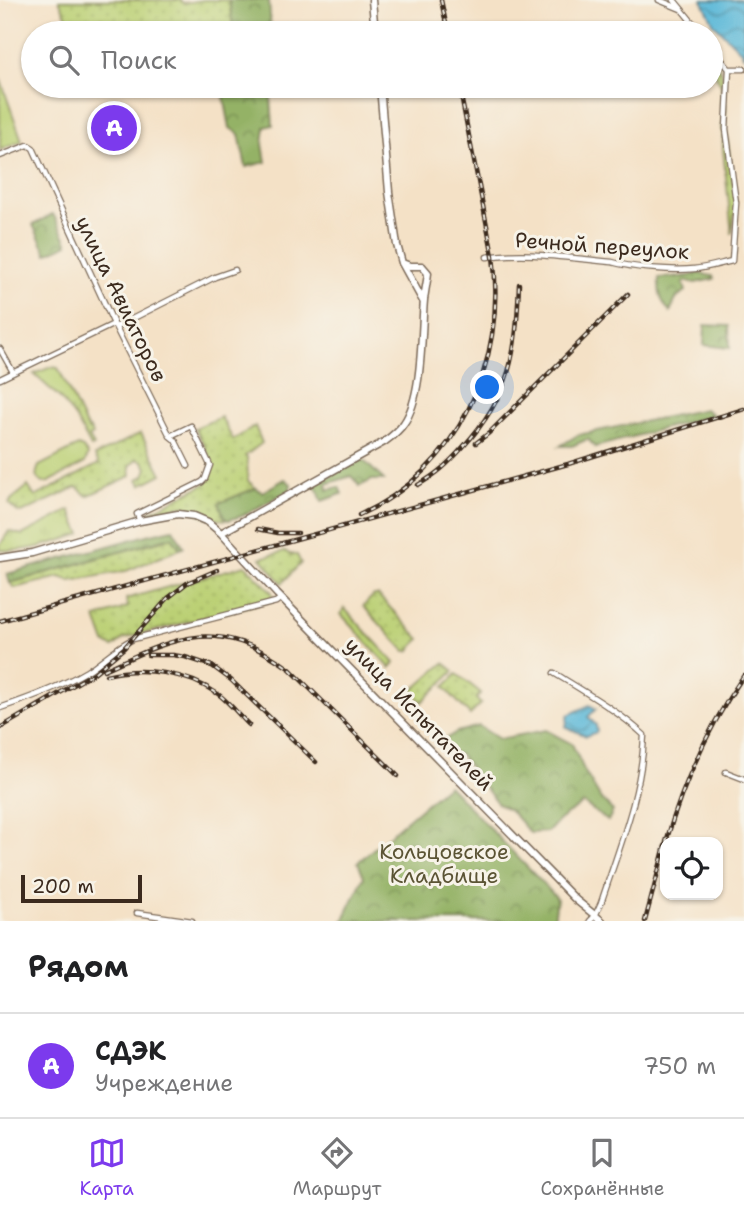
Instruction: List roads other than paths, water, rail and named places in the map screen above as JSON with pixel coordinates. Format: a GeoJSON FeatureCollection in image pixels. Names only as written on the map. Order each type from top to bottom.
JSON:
{"type":"FeatureCollection","features":[{"type":"Feature","properties":{"kind":"main road"},"geometry":{"type":"LineString","coordinates":[[372,0],[374,21]]}},
{"type":"Feature","properties":{"kind":"main road"},"geometry":{"type":"LineString","coordinates":[[381,98],[389,192],[397,246],[402,262],[424,303]]}},
{"type":"Feature","properties":{"kind":"main road"},"geometry":{"type":"LineString","coordinates":[[221,533],[384,442],[405,422],[415,391],[427,270],[422,266],[402,262]]}},
{"type":"Feature","properties":{"kind":"main road"},"geometry":{"type":"LineString","coordinates":[[411,278],[414,266]]}},
{"type":"Feature","properties":{"kind":"main road"},"geometry":{"type":"LineString","coordinates":[[411,278],[419,284],[427,280]]}},
{"type":"Feature","properties":{"kind":"main road","name":"улица Испытателей"},"geometry":{"type":"LineString","coordinates":[[0,558],[32,553],[140,521],[184,514],[201,519],[221,533],[592,918],[602,921]]}},
{"type":"Feature","properties":{"kind":"street"},"geometry":{"type":"LineString","coordinates":[[659,0],[681,9]]}},
{"type":"Feature","properties":{"kind":"street"},"geometry":{"type":"LineString","coordinates":[[674,0],[691,21]]}},
{"type":"Feature","properties":{"kind":"street"},"geometry":{"type":"LineString","coordinates":[[723,62],[729,69],[744,69]]}},
{"type":"Feature","properties":{"kind":"street","name":"Речной переулок"},"geometry":{"type":"LineString","coordinates":[[487,257],[511,254],[694,269],[732,261],[736,203],[726,129],[729,69]]}},
{"type":"Feature","properties":{"kind":"street","name":"улица Авиаторов"},"geometry":{"type":"LineString","coordinates":[[0,156],[28,145],[33,148],[115,326],[188,466]]}},
{"type":"Feature","properties":{"kind":"street"},"geometry":{"type":"LineString","coordinates":[[0,379],[235,270]]}},
{"type":"Feature","properties":{"kind":"street"},"geometry":{"type":"LineString","coordinates":[[0,349],[13,372]]}},
{"type":"Feature","properties":{"kind":"street"},"geometry":{"type":"LineString","coordinates":[[140,521],[137,514],[202,482],[209,471],[210,465],[191,426],[170,436]]}},
{"type":"Feature","properties":{"kind":"street"},"geometry":{"type":"LineString","coordinates":[[0,708],[41,694],[87,671],[122,644],[133,639],[276,602],[281,598]]}},
{"type":"Feature","properties":{"kind":"street"},"geometry":{"type":"LineString","coordinates":[[554,673],[601,702],[644,735],[640,781],[601,903],[592,918]]}},
{"type":"Feature","properties":{"kind":"street"},"geometry":{"type":"LineString","coordinates":[[726,772],[744,779]]}},
{"type":"Feature","properties":{"kind":"street"},"geometry":{"type":"LineString","coordinates":[[137,913],[192,921]]}},
{"type":"Feature","properties":{"kind":"water"},"geometry":{"type":"Polygon","coordinates":[[[702,0],[744,0],[744,57],[723,33],[723,21],[712,21],[702,0]]]}},
{"type":"Feature","properties":{"kind":"water"},"geometry":{"type":"Polygon","coordinates":[[[590,705],[596,709],[588,717],[596,725],[597,732],[586,736],[566,727],[568,715],[590,705]]]}},
{"type":"Feature","properties":{"kind":"railway"},"geometry":{"type":"LineString","coordinates":[[441,0],[445,21]]}},
{"type":"Feature","properties":{"kind":"railway"},"geometry":{"type":"LineString","coordinates":[[359,515],[394,495],[424,470],[449,441],[469,408],[483,373],[492,335],[495,296],[493,256],[461,98]]}},
{"type":"Feature","properties":{"kind":"railway"},"geometry":{"type":"LineString","coordinates":[[418,485],[452,459],[492,409],[508,372],[513,352],[519,284]]}},
{"type":"Feature","properties":{"kind":"railway"},"geometry":{"type":"LineString","coordinates":[[476,443],[628,294]]}},
{"type":"Feature","properties":{"kind":"railway"},"geometry":{"type":"LineString","coordinates":[[0,621],[568,464],[744,409]]}},
{"type":"Feature","properties":{"kind":"railway"},"geometry":{"type":"LineString","coordinates":[[258,529],[298,533]]}},
{"type":"Feature","properties":{"kind":"railway"},"geometry":{"type":"LineString","coordinates":[[0,728],[94,673],[124,648],[168,598],[187,583],[217,570]]}},
{"type":"Feature","properties":{"kind":"railway"},"geometry":{"type":"LineString","coordinates":[[104,670],[176,641],[219,637],[241,642],[264,652],[290,669],[398,776]]}},
{"type":"Feature","properties":{"kind":"railway"},"geometry":{"type":"LineString","coordinates":[[148,655],[185,657],[212,666],[231,680],[316,762]]}},
{"type":"Feature","properties":{"kind":"railway"},"geometry":{"type":"LineString","coordinates":[[106,675],[149,671],[192,680],[218,694],[249,725]]}},
{"type":"Feature","properties":{"kind":"railway"},"geometry":{"type":"LineString","coordinates":[[668,837],[698,756],[719,714],[744,675]]}},
{"type":"Feature","properties":{"kind":"railway"},"geometry":{"type":"LineString","coordinates":[[645,921],[660,865]]}},
{"type":"Feature","properties":{"kind":"place","name":"СДЭК"},"geometry":{"type":"Point","coordinates":[114,128]}},
{"type":"Feature","properties":{"kind":"park label","name":"Кольцовское Кладбище"},"geometry":{"type":"Point","coordinates":[444,864]}}]}
